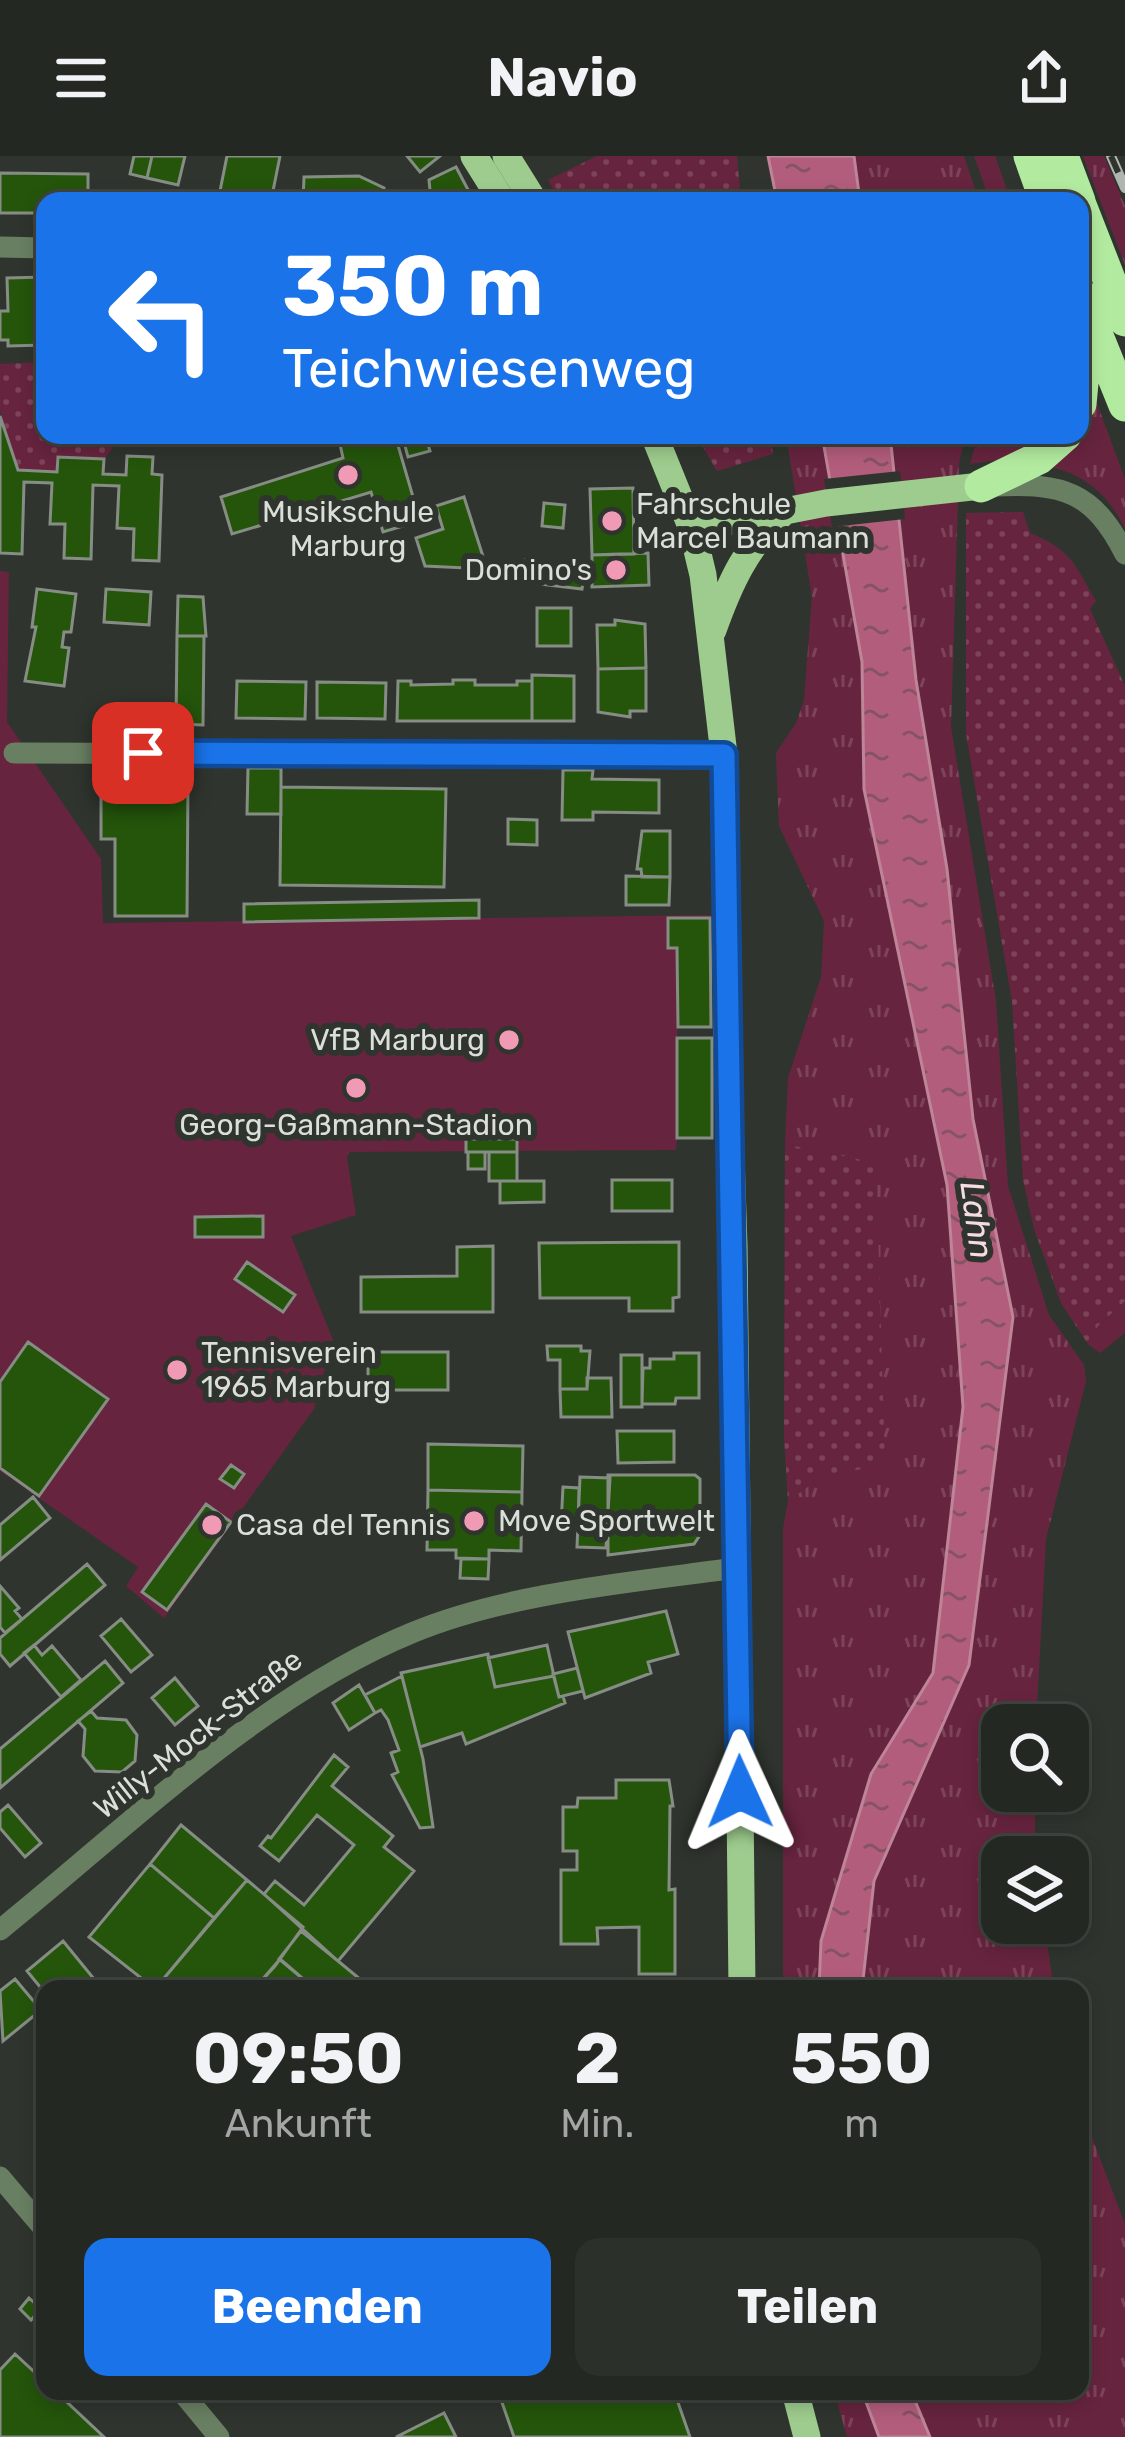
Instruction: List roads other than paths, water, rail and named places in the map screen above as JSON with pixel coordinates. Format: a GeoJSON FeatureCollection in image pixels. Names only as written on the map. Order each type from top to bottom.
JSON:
{"type":"FeatureCollection","features":[{"type":"Feature","properties":{"kind":"highway"},"geometry":{"type":"LineString","coordinates":[[1030,156],[1043,192]]}},
{"type":"Feature","properties":{"kind":"highway"},"geometry":{"type":"LineString","coordinates":[[1062,156],[1075,192]]}},
{"type":"Feature","properties":{"kind":"highway"},"geometry":{"type":"LineString","coordinates":[[1089,228],[1125,320]]}},
{"type":"Feature","properties":{"kind":"highway"},"geometry":{"type":"LineString","coordinates":[[1089,317],[1125,405]]}},
{"type":"Feature","properties":{"kind":"highway"},"geometry":{"type":"LineString","coordinates":[[981,486],[1027,475],[1058,444]]}},
{"type":"Feature","properties":{"kind":"main road"},"geometry":{"type":"LineString","coordinates":[[474,156],[494,192]]}},
{"type":"Feature","properties":{"kind":"main road"},"geometry":{"type":"LineString","coordinates":[[506,156],[528,192]]}},
{"type":"Feature","properties":{"kind":"main road"},"geometry":{"type":"LineString","coordinates":[[658,444],[692,529],[712,634],[724,755],[742,1980]]}},
{"type":"Feature","properties":{"kind":"main road"},"geometry":{"type":"LineString","coordinates":[[692,529],[787,510],[981,486]]}},
{"type":"Feature","properties":{"kind":"main road"},"geometry":{"type":"LineString","coordinates":[[712,634],[740,562],[760,534],[787,510]]}},
{"type":"Feature","properties":{"kind":"main road"},"geometry":{"type":"LineString","coordinates":[[797,2400],[807,2437]]}},
{"type":"Feature","properties":{"kind":"street"},"geometry":{"type":"LineString","coordinates":[[0,248],[36,248]]}},
{"type":"Feature","properties":{"kind":"street"},"geometry":{"type":"LineString","coordinates":[[1027,475],[1083,498],[1110,524],[1125,554]]}},
{"type":"Feature","properties":{"kind":"street"},"geometry":{"type":"LineString","coordinates":[[14,753],[724,755]]}},
{"type":"Feature","properties":{"kind":"street","name":"Willy-Mock-Straße"},"geometry":{"type":"LineString","coordinates":[[0,1930],[277,1705],[358,1656],[465,1615],[736,1568]]}},
{"type":"Feature","properties":{"kind":"street"},"geometry":{"type":"LineString","coordinates":[[0,2177],[36,2219]]}},
{"type":"Feature","properties":{"kind":"street"},"geometry":{"type":"LineString","coordinates":[[188,2400],[219,2437]]}},
{"type":"Feature","properties":{"kind":"water"},"geometry":{"type":"Polygon","coordinates":[[[768,156],[854,156],[859,192],[775,192],[768,156]]]}},
{"type":"Feature","properties":{"kind":"water","name":"Lahn"},"geometry":{"type":"Polygon","coordinates":[[[824,444],[891,444],[916,680],[947,869],[973,1119],[1013,1317],[969,1665],[874,1881],[863,1980],[819,1980],[821,1941],[871,1774],[933,1673],[963,1407],[947,1185],[864,789],[862,662],[824,444]]]}},
{"type":"Feature","properties":{"kind":"water"},"geometry":{"type":"Polygon","coordinates":[[[865,2400],[915,2400],[930,2437],[879,2437],[865,2400]]]}},
{"type":"Feature","properties":{"kind":"railway"},"geometry":{"type":"LineString","coordinates":[[1111,156],[1125,188]]}},
{"type":"Feature","properties":{"kind":"place","name":"Musikschule Marburg"},"geometry":{"type":"Point","coordinates":[348,475]}},
{"type":"Feature","properties":{"kind":"place","name":"Fahrschule Marcel Baumann"},"geometry":{"type":"Point","coordinates":[612,521]}},
{"type":"Feature","properties":{"kind":"place","name":"Domino's"},"geometry":{"type":"Point","coordinates":[616,570]}},
{"type":"Feature","properties":{"kind":"place","name":"VfB Marburg"},"geometry":{"type":"Point","coordinates":[509,1040]}},
{"type":"Feature","properties":{"kind":"place","name":"Georg-Gaßmann-Stadion"},"geometry":{"type":"Point","coordinates":[356,1088]}},
{"type":"Feature","properties":{"kind":"place","name":"Tennisverein 1965 Marburg"},"geometry":{"type":"Point","coordinates":[177,1370]}},
{"type":"Feature","properties":{"kind":"place","name":"Move Sportwelt"},"geometry":{"type":"Point","coordinates":[474,1521]}},
{"type":"Feature","properties":{"kind":"place","name":"Casa del Tennis"},"geometry":{"type":"Point","coordinates":[212,1525]}}]}
